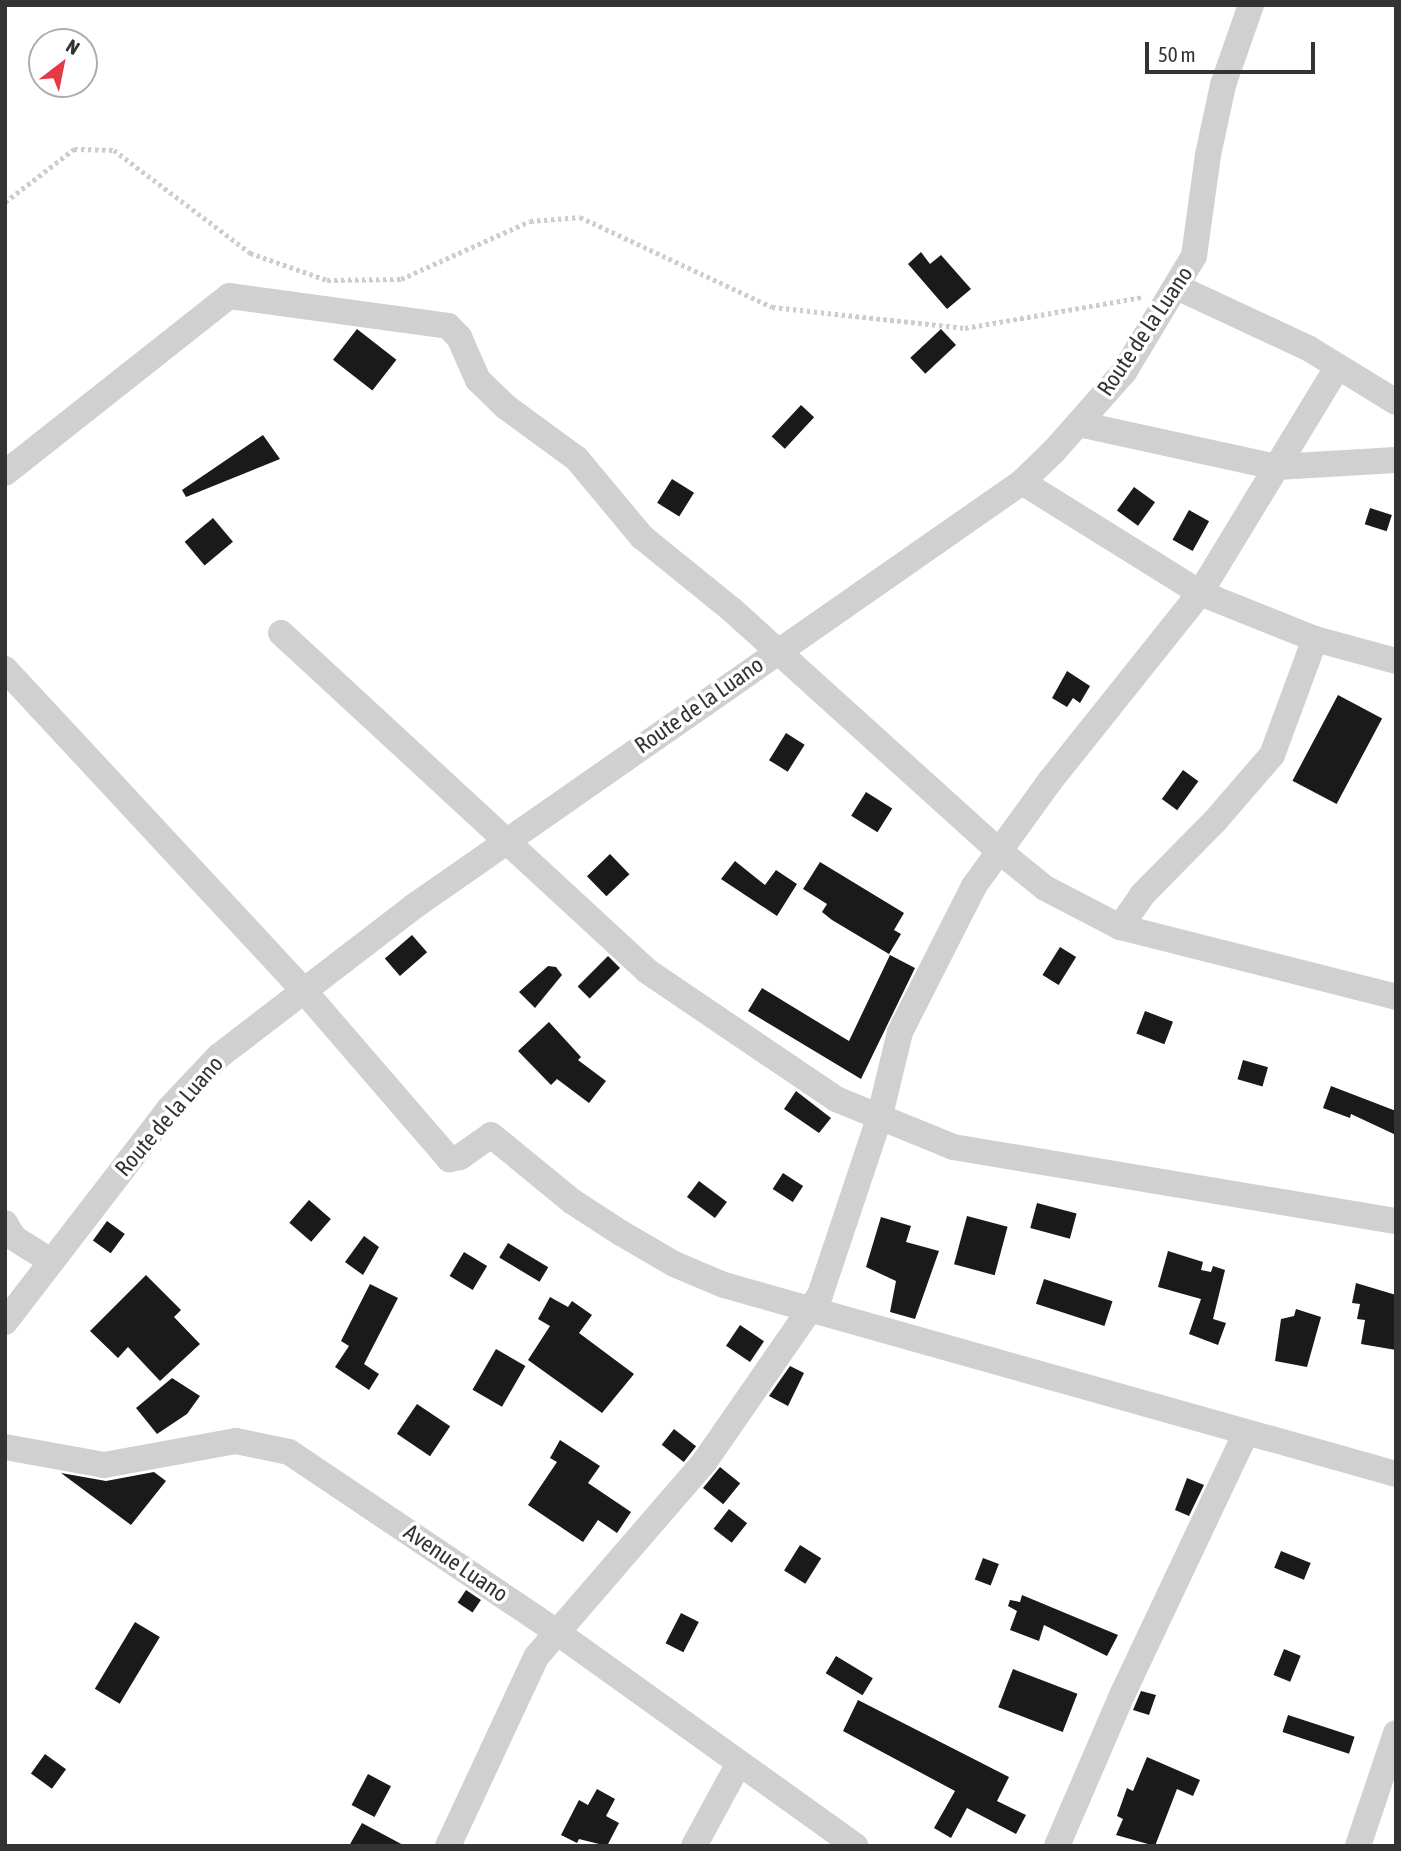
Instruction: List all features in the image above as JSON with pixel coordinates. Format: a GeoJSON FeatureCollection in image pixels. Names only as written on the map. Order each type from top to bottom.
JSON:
{"type":"FeatureCollection","features":[{"type":"Feature","properties":{"kind":"street","name":"Route de la Luano"},"geometry":{"type":"LineString","coordinates":[[5,1322],[49,1260],[195,1080],[219,1056],[508,840],[774,651],[1022,482],[1079,424],[1124,372],[1194,256],[1213,132],[1251,5]]}},
{"type":"Feature","properties":{"kind":"street"},"geometry":{"type":"LineString","coordinates":[[1177,287],[1308,348],[1336,369],[1396,402]]}},
{"type":"Feature","properties":{"kind":"street"},"geometry":{"type":"LineString","coordinates":[[5,473],[229,296],[437,322],[459,337],[478,380],[506,407],[577,459],[642,537],[731,609],[774,651],[998,850],[1045,887],[1120,927],[1396,997]]}},
{"type":"Feature","properties":{"kind":"street"},"geometry":{"type":"LineString","coordinates":[[448,1846],[528,1672],[705,1461],[810,1311],[829,1275],[879,1119],[900,1032],[919,988],[998,850],[1200,593],[1336,369]]}},
{"type":"Feature","properties":{"kind":"street"},"geometry":{"type":"LineString","coordinates":[[1079,424],[1276,467],[1396,460]]}},
{"type":"Feature","properties":{"kind":"street"},"geometry":{"type":"LineString","coordinates":[[1022,482],[1200,593],[1315,639],[1396,661]]}},
{"type":"Feature","properties":{"kind":"street"},"geometry":{"type":"LineString","coordinates":[[281,633],[508,840],[565,898],[648,971],[836,1099],[879,1119],[953,1147],[1396,1221]]}},
{"type":"Feature","properties":{"kind":"street"},"geometry":{"type":"LineString","coordinates":[[1120,927],[1142,895],[1215,821],[1272,755],[1315,639]]}},
{"type":"Feature","properties":{"kind":"street"},"geometry":{"type":"LineString","coordinates":[[5,669],[305,992],[449,1159],[460,1157],[486,1136],[495,1136],[573,1202],[674,1264],[724,1285],[1245,1435],[1396,1474]]}},
{"type":"Feature","properties":{"kind":"street"},"geometry":{"type":"LineString","coordinates":[[5,1223],[14,1238],[49,1260]]}},
{"type":"Feature","properties":{"kind":"street"},"geometry":{"type":"LineString","coordinates":[[1057,1846],[1123,1693],[1245,1435]]}},
{"type":"Feature","properties":{"kind":"street","name":"Avenue Luano"},"geometry":{"type":"LineString","coordinates":[[5,1447],[104,1465],[236,1441],[289,1452],[558,1633],[738,1765],[856,1846]]}},
{"type":"Feature","properties":{"kind":"street"},"geometry":{"type":"LineString","coordinates":[[1358,1846],[1396,1733]]}},
{"type":"Feature","properties":{"kind":"street"},"geometry":{"type":"LineString","coordinates":[[694,1846],[738,1765]]}},
{"type":"Feature","properties":{"kind":"path"},"geometry":{"type":"LineString","coordinates":[[5,202],[74,149],[114,150],[250,253],[327,281],[401,279],[530,221],[580,217],[772,307],[965,328],[1177,287]]}},
{"type":"Feature","properties":{"kind":"building"},"geometry":{"type":"Polygon","coordinates":[[[921,252],[930,264],[941,255],[971,289],[947,309],[908,264],[921,252]]]}},
{"type":"Feature","properties":{"kind":"building"},"geometry":{"type":"Polygon","coordinates":[[[357,329],[396,360],[372,391],[333,360],[357,329]]]}},
{"type":"Feature","properties":{"kind":"building"},"geometry":{"type":"Polygon","coordinates":[[[941,329],[956,345],[925,374],[910,358],[941,329]]]}},
{"type":"Feature","properties":{"kind":"building"},"geometry":{"type":"Polygon","coordinates":[[[801,405],[814,417],[785,449],[772,436],[801,405]]]}},
{"type":"Feature","properties":{"kind":"building"},"geometry":{"type":"Polygon","coordinates":[[[263,435],[280,459],[186,497],[182,490],[263,435]]]}},
{"type":"Feature","properties":{"kind":"building"},"geometry":{"type":"Polygon","coordinates":[[[672,479],[694,493],[679,517],[657,503],[672,479]]]}},
{"type":"Feature","properties":{"kind":"building"},"geometry":{"type":"Polygon","coordinates":[[[1134,487],[1155,502],[1138,526],[1117,510],[1134,487]]]}},
{"type":"Feature","properties":{"kind":"building"},"geometry":{"type":"Polygon","coordinates":[[[1370,508],[1392,515],[1387,531],[1365,524],[1370,508]]]}},
{"type":"Feature","properties":{"kind":"building"},"geometry":{"type":"Polygon","coordinates":[[[1189,510],[1209,521],[1193,551],[1173,540],[1189,510]]]}},
{"type":"Feature","properties":{"kind":"building"},"geometry":{"type":"Polygon","coordinates":[[[213,518],[233,542],[205,566],[185,542],[213,518]]]}},
{"type":"Feature","properties":{"kind":"building"},"geometry":{"type":"Polygon","coordinates":[[[1067,671],[1090,686],[1080,703],[1073,698],[1067,707],[1052,698],[1067,671]]]}},
{"type":"Feature","properties":{"kind":"building"},"geometry":{"type":"Polygon","coordinates":[[[1338,695],[1382,718],[1337,804],[1292,781],[1338,695]]]}},
{"type":"Feature","properties":{"kind":"building"},"geometry":{"type":"Polygon","coordinates":[[[786,733],[805,745],[788,772],[769,760],[786,733]]]}},
{"type":"Feature","properties":{"kind":"building"},"geometry":{"type":"Polygon","coordinates":[[[1183,770],[1198,781],[1177,810],[1162,799],[1183,770]]]}},
{"type":"Feature","properties":{"kind":"building"},"geometry":{"type":"Polygon","coordinates":[[[866,792],[892,808],[877,832],[851,816],[866,792]]]}},
{"type":"Feature","properties":{"kind":"building"},"geometry":{"type":"Polygon","coordinates":[[[610,854],[629,874],[606,896],[587,876],[610,854]]]}},
{"type":"Feature","properties":{"kind":"building"},"geometry":{"type":"Polygon","coordinates":[[[735,861],[765,885],[776,870],[797,884],[777,916],[721,879],[735,861]]]}},
{"type":"Feature","properties":{"kind":"building"},"geometry":{"type":"Polygon","coordinates":[[[820,862],[904,913],[894,930],[901,934],[889,954],[832,920],[822,912],[827,904],[803,889],[820,862]]]}},
{"type":"Feature","properties":{"kind":"building"},"geometry":{"type":"Polygon","coordinates":[[[412,935],[427,952],[400,976],[385,959],[412,935]]]}},
{"type":"Feature","properties":{"kind":"building"},"geometry":{"type":"Polygon","coordinates":[[[1060,947],[1076,957],[1059,985],[1043,975],[1060,947]]]}},
{"type":"Feature","properties":{"kind":"building"},"geometry":{"type":"Polygon","coordinates":[[[890,955],[915,968],[861,1079],[748,1011],[762,988],[849,1041],[890,955]]]}},
{"type":"Feature","properties":{"kind":"building"},"geometry":{"type":"Polygon","coordinates":[[[608,956],[620,968],[590,998],[578,986],[608,956]]]}},
{"type":"Feature","properties":{"kind":"building"},"geometry":{"type":"Polygon","coordinates":[[[548,966],[556,967],[562,975],[535,1008],[519,992],[548,966]]]}},
{"type":"Feature","properties":{"kind":"building"},"geometry":{"type":"Polygon","coordinates":[[[1145,1011],[1173,1022],[1164,1044],[1136,1033],[1145,1011]]]}},
{"type":"Feature","properties":{"kind":"building"},"geometry":{"type":"Polygon","coordinates":[[[549,1022],[581,1057],[578,1060],[606,1081],[589,1103],[557,1079],[551,1085],[518,1051],[549,1022]]]}},
{"type":"Feature","properties":{"kind":"building"},"geometry":{"type":"Polygon","coordinates":[[[1243,1060],[1268,1067],[1262,1086],[1237,1079],[1243,1060]]]}},
{"type":"Feature","properties":{"kind":"building"},"geometry":{"type":"Polygon","coordinates":[[[1331,1086],[1396,1111],[1396,1135],[1351,1114],[1350,1118],[1323,1108],[1331,1086]]]}},
{"type":"Feature","properties":{"kind":"building"},"geometry":{"type":"Polygon","coordinates":[[[796,1091],[831,1118],[819,1133],[784,1109],[796,1091]]]}},
{"type":"Feature","properties":{"kind":"building"},"geometry":{"type":"Polygon","coordinates":[[[783,1173],[803,1186],[793,1202],[773,1189],[783,1173]]]}},
{"type":"Feature","properties":{"kind":"building"},"geometry":{"type":"Polygon","coordinates":[[[699,1181],[727,1202],[715,1218],[687,1197],[699,1181]]]}},
{"type":"Feature","properties":{"kind":"building"},"geometry":{"type":"Polygon","coordinates":[[[309,1200],[331,1219],[311,1242],[289,1223],[309,1200]]]}},
{"type":"Feature","properties":{"kind":"building"},"geometry":{"type":"Polygon","coordinates":[[[1037,1203],[1077,1214],[1070,1239],[1030,1228],[1037,1203]]]}},
{"type":"Feature","properties":{"kind":"building"},"geometry":{"type":"Polygon","coordinates":[[[967,1216],[1008,1227],[995,1275],[954,1264],[967,1216]]]}},
{"type":"Feature","properties":{"kind":"building"},"geometry":{"type":"Polygon","coordinates":[[[881,1217],[911,1226],[906,1242],[939,1251],[915,1319],[890,1312],[896,1281],[866,1267],[881,1217]]]}},
{"type":"Feature","properties":{"kind":"building"},"geometry":{"type":"Polygon","coordinates":[[[107,1221],[125,1234],[111,1253],[93,1240],[107,1221]]]}},
{"type":"Feature","properties":{"kind":"building"},"geometry":{"type":"Polygon","coordinates":[[[364,1236],[379,1247],[363,1275],[345,1262],[364,1236]]]}},
{"type":"Feature","properties":{"kind":"building"},"geometry":{"type":"Polygon","coordinates":[[[508,1243],[548,1267],[540,1282],[499,1258],[508,1243]]]}},
{"type":"Feature","properties":{"kind":"building"},"geometry":{"type":"Polygon","coordinates":[[[1168,1251],[1203,1262],[1201,1270],[1211,1272],[1213,1266],[1225,1270],[1213,1319],[1226,1323],[1218,1345],[1189,1334],[1201,1299],[1158,1287],[1168,1251]]]}},
{"type":"Feature","properties":{"kind":"building"},"geometry":{"type":"Polygon","coordinates":[[[464,1252],[487,1266],[473,1290],[450,1276],[464,1252]]]}},
{"type":"Feature","properties":{"kind":"building"},"geometry":{"type":"Polygon","coordinates":[[[146,1275],[181,1310],[174,1317],[200,1344],[160,1381],[128,1347],[118,1358],[90,1331],[146,1275]]]}},
{"type":"Feature","properties":{"kind":"building"},"geometry":{"type":"Polygon","coordinates":[[[1044,1279],[1112,1301],[1104,1326],[1036,1304],[1044,1279]]]}},
{"type":"Feature","properties":{"kind":"building"},"geometry":{"type":"Polygon","coordinates":[[[1356,1283],[1396,1295],[1396,1350],[1361,1344],[1365,1320],[1357,1319],[1360,1304],[1352,1303],[1356,1283]]]}},
{"type":"Feature","properties":{"kind":"building"},"geometry":{"type":"Polygon","coordinates":[[[370,1284],[398,1298],[364,1364],[379,1374],[369,1390],[335,1367],[349,1346],[341,1341],[370,1284]]]}},
{"type":"Feature","properties":{"kind":"building"},"geometry":{"type":"Polygon","coordinates":[[[550,1297],[568,1307],[572,1301],[592,1315],[579,1333],[634,1374],[602,1413],[528,1360],[550,1326],[538,1319],[550,1297]]]}},
{"type":"Feature","properties":{"kind":"building"},"geometry":{"type":"Polygon","coordinates":[[[1296,1309],[1321,1317],[1307,1367],[1275,1361],[1281,1319],[1294,1316],[1296,1309]]]}},
{"type":"Feature","properties":{"kind":"building"},"geometry":{"type":"Polygon","coordinates":[[[740,1325],[764,1341],[750,1362],[726,1346],[740,1325]]]}},
{"type":"Feature","properties":{"kind":"building"},"geometry":{"type":"Polygon","coordinates":[[[496,1349],[525,1366],[502,1407],[472,1390],[496,1349]]]}},
{"type":"Feature","properties":{"kind":"building"},"geometry":{"type":"Polygon","coordinates":[[[790,1366],[804,1373],[788,1406],[769,1396],[790,1366]]]}},
{"type":"Feature","properties":{"kind":"building"},"geometry":{"type":"Polygon","coordinates":[[[172,1378],[200,1396],[187,1414],[157,1434],[136,1408],[172,1378]]]}},
{"type":"Feature","properties":{"kind":"building"},"geometry":{"type":"Polygon","coordinates":[[[417,1404],[450,1426],[430,1456],[397,1434],[417,1404]]]}},
{"type":"Feature","properties":{"kind":"building"},"geometry":{"type":"Polygon","coordinates":[[[674,1429],[696,1446],[684,1462],[662,1445],[674,1429]]]}},
{"type":"Feature","properties":{"kind":"building"},"geometry":{"type":"Polygon","coordinates":[[[560,1440],[600,1466],[588,1483],[631,1512],[617,1533],[598,1520],[583,1542],[528,1505],[557,1462],[550,1458],[560,1440]]]}},
{"type":"Feature","properties":{"kind":"building"},"geometry":{"type":"Polygon","coordinates":[[[720,1467],[740,1483],[723,1504],[703,1488],[720,1467]]]}},
{"type":"Feature","properties":{"kind":"building"},"geometry":{"type":"Polygon","coordinates":[[[154,1472],[166,1481],[131,1525],[61,1473],[106,1481],[154,1472]]]}},
{"type":"Feature","properties":{"kind":"building"},"geometry":{"type":"Polygon","coordinates":[[[1187,1478],[1204,1485],[1189,1516],[1175,1510],[1187,1478]]]}},
{"type":"Feature","properties":{"kind":"building"},"geometry":{"type":"Polygon","coordinates":[[[729,1509],[747,1523],[732,1543],[714,1529],[729,1509]]]}},
{"type":"Feature","properties":{"kind":"building"},"geometry":{"type":"Polygon","coordinates":[[[800,1545],[821,1558],[805,1584],[784,1570],[800,1545]]]}},
{"type":"Feature","properties":{"kind":"building"},"geometry":{"type":"Polygon","coordinates":[[[1281,1551],[1311,1563],[1304,1580],[1274,1568],[1281,1551]]]}},
{"type":"Feature","properties":{"kind":"building"},"geometry":{"type":"Polygon","coordinates":[[[983,1558],[999,1564],[991,1586],[975,1579],[983,1558]]]}},
{"type":"Feature","properties":{"kind":"building"},"geometry":{"type":"Polygon","coordinates":[[[466,1590],[481,1600],[473,1613],[458,1602],[466,1590]]]}},
{"type":"Feature","properties":{"kind":"building"},"geometry":{"type":"Polygon","coordinates":[[[1022,1595],[1118,1635],[1107,1656],[1044,1625],[1039,1641],[1010,1630],[1017,1611],[1008,1606],[1010,1600],[1020,1602],[1022,1595]]]}},
{"type":"Feature","properties":{"kind":"building"},"geometry":{"type":"Polygon","coordinates":[[[681,1613],[699,1622],[683,1652],[666,1643],[681,1613]]]}},
{"type":"Feature","properties":{"kind":"building"},"geometry":{"type":"Polygon","coordinates":[[[135,1622],[160,1637],[120,1704],[95,1689],[135,1622]]]}},
{"type":"Feature","properties":{"kind":"building"},"geometry":{"type":"Polygon","coordinates":[[[1284,1649],[1301,1656],[1290,1682],[1274,1675],[1284,1649]]]}},
{"type":"Feature","properties":{"kind":"building"},"geometry":{"type":"Polygon","coordinates":[[[836,1656],[873,1678],[863,1695],[826,1673],[836,1656]]]}},
{"type":"Feature","properties":{"kind":"building"},"geometry":{"type":"Polygon","coordinates":[[[1013,1669],[1077,1694],[1063,1732],[998,1707],[1013,1669]]]}},
{"type":"Feature","properties":{"kind":"building"},"geometry":{"type":"Polygon","coordinates":[[[1141,1691],[1156,1695],[1149,1715],[1133,1710],[1141,1691]]]}},
{"type":"Feature","properties":{"kind":"building"},"geometry":{"type":"Polygon","coordinates":[[[858,1700],[1009,1777],[997,1801],[1026,1815],[1016,1834],[967,1808],[951,1838],[934,1828],[955,1791],[843,1731],[858,1700]]]}},
{"type":"Feature","properties":{"kind":"building"},"geometry":{"type":"Polygon","coordinates":[[[1288,1715],[1355,1737],[1349,1754],[1282,1732],[1288,1715]]]}},
{"type":"Feature","properties":{"kind":"building"},"geometry":{"type":"Polygon","coordinates":[[[45,1754],[66,1769],[52,1789],[31,1773],[45,1754]]]}},
{"type":"Feature","properties":{"kind":"building"},"geometry":{"type":"Polygon","coordinates":[[[1147,1757],[1200,1780],[1193,1796],[1177,1789],[1155,1846],[1116,1835],[1123,1819],[1117,1816],[1127,1788],[1133,1791],[1147,1757]]]}},
{"type":"Feature","properties":{"kind":"building"},"geometry":{"type":"Polygon","coordinates":[[[368,1774],[391,1786],[375,1817],[352,1805],[368,1774]]]}},
{"type":"Feature","properties":{"kind":"building"},"geometry":{"type":"Polygon","coordinates":[[[597,1789],[615,1799],[606,1816],[619,1823],[607,1846],[579,1839],[577,1843],[561,1835],[579,1800],[588,1805],[597,1789]]]}},
{"type":"Feature","properties":{"kind":"building"},"geometry":{"type":"Polygon","coordinates":[[[362,1823],[405,1846],[349,1846],[362,1823]]]}}]}
